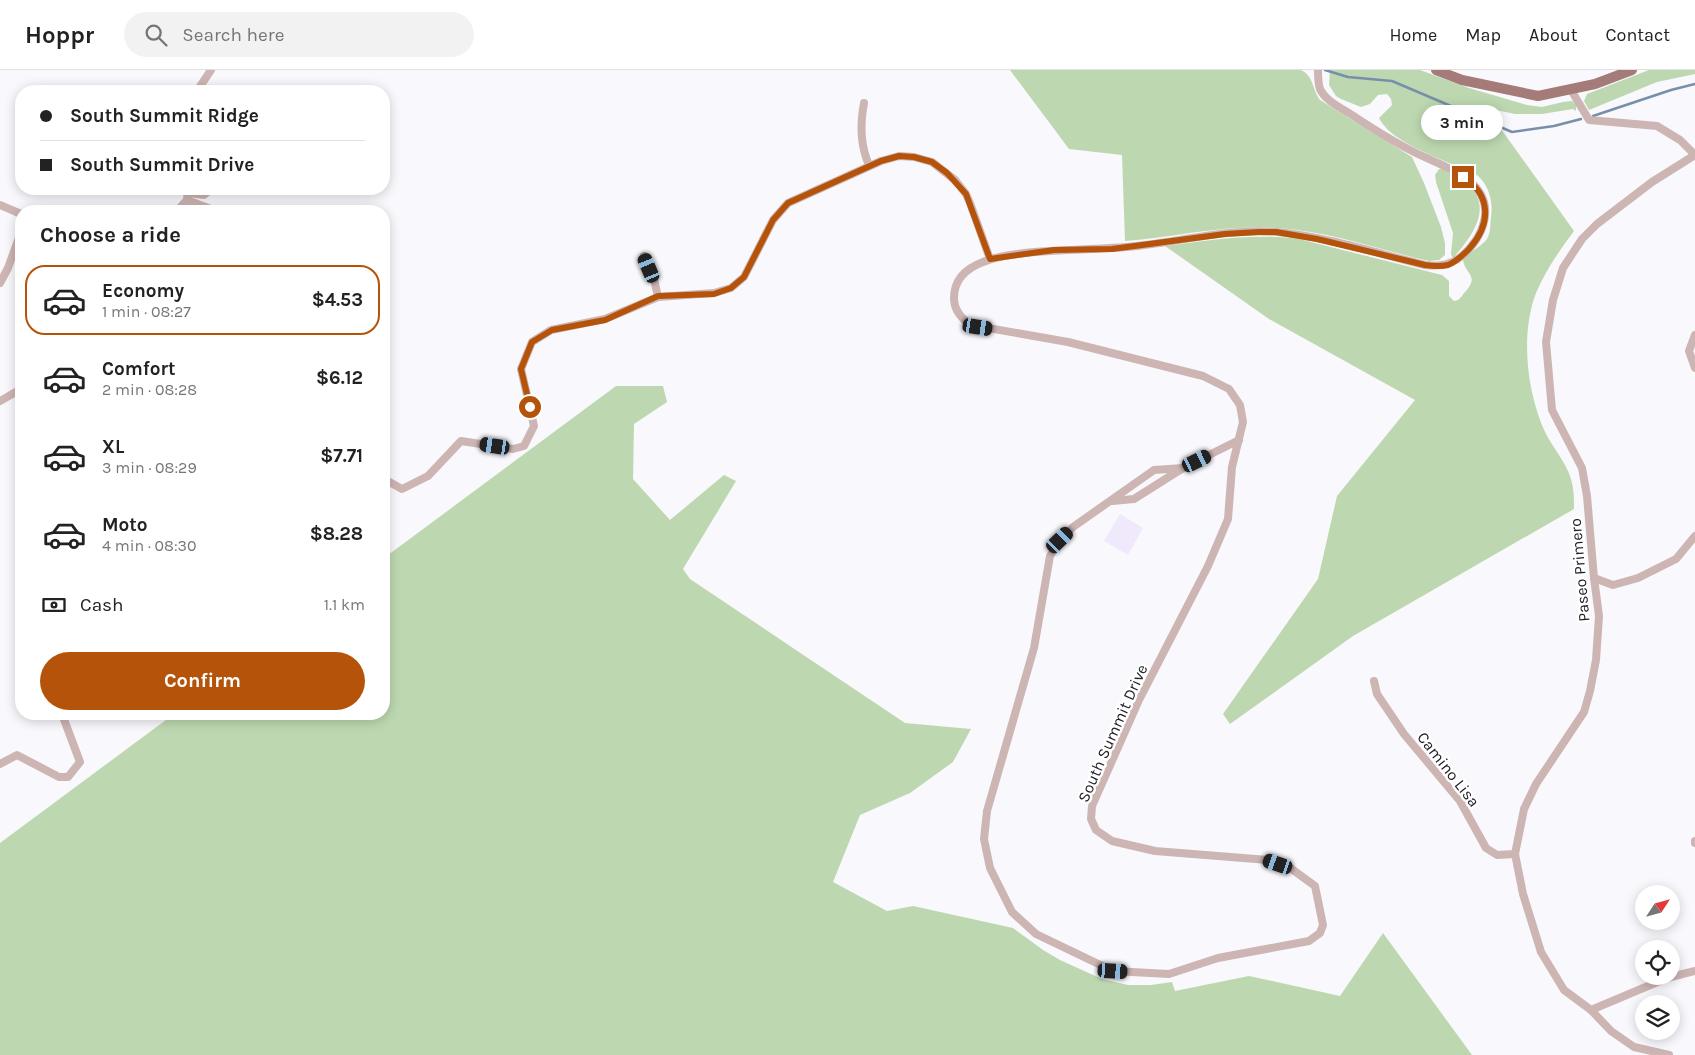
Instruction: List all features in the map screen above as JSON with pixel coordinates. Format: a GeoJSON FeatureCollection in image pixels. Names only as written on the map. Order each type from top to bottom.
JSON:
{"type":"FeatureCollection","features":[{"type":"Feature","properties":{"kind":"main road"},"geometry":{"type":"LineString","coordinates":[[1436,70],[1476,83],[1538,96],[1595,84],[1632,70]]}},
{"type":"Feature","properties":{"kind":"street"},"geometry":{"type":"LineString","coordinates":[[201,85],[211,70]]}},
{"type":"Feature","properties":{"kind":"street","name":"South Summit Drive"},"geometry":{"type":"LineString","coordinates":[[1183,468],[1154,470],[1073,527],[1060,540],[1050,556],[1034,648],[987,811],[984,839],[990,868],[1012,912],[1036,934],[1113,971],[1169,974],[1218,958],[1309,941],[1320,933],[1323,925],[1315,886],[1289,867],[1268,860],[1155,851],[1112,842],[1096,830],[1091,819],[1092,806],[1139,700],[1208,566],[1228,519],[1232,467],[1243,422],[1240,405],[1229,389],[1203,376],[1068,342],[978,327],[966,322],[955,306],[954,294],[957,282],[969,269],[990,259],[1054,250],[1112,249],[1225,234],[1283,233],[1317,239],[1425,265],[1441,266],[1455,262],[1474,244],[1484,222],[1484,199],[1477,187],[1463,177],[1389,138],[1333,103],[1320,89],[1318,70]]}},
{"type":"Feature","properties":{"kind":"street"},"geometry":{"type":"LineString","coordinates":[[1571,90],[1588,120],[1657,126],[1680,140],[1695,155]]}},
{"type":"Feature","properties":{"kind":"street"},"geometry":{"type":"LineString","coordinates":[[864,103],[860,124],[865,155],[870,165]]}},
{"type":"Feature","properties":{"kind":"street","name":"Paseo Primero"},"geometry":{"type":"LineString","coordinates":[[1669,1055],[1634,1048],[1611,1031],[1591,1010],[1564,990],[1541,952],[1523,894],[1516,854],[1524,809],[1536,784],[1584,712],[1596,660],[1599,616],[1587,496],[1582,468],[1552,410],[1546,342],[1553,300],[1563,268],[1582,239],[1597,224],[1652,182],[1695,155]]}},
{"type":"Feature","properties":{"kind":"street"},"geometry":{"type":"LineString","coordinates":[[390,482],[402,489],[428,476],[461,441],[513,449],[524,446],[534,426],[521,369],[532,342],[552,330],[605,320],[658,296],[714,294],[731,288],[744,277],[773,220],[788,203],[870,165],[899,156],[914,157],[932,162],[947,173],[966,194],[990,259]]}},
{"type":"Feature","properties":{"kind":"street"},"geometry":{"type":"LineString","coordinates":[[190,195],[206,205]]}},
{"type":"Feature","properties":{"kind":"street"},"geometry":{"type":"LineString","coordinates":[[0,205],[15,211]]}},
{"type":"Feature","properties":{"kind":"street"},"geometry":{"type":"LineString","coordinates":[[0,283],[15,249]]}},
{"type":"Feature","properties":{"kind":"street"},"geometry":{"type":"LineString","coordinates":[[644,256],[654,279],[658,296]]}},
{"type":"Feature","properties":{"kind":"street"},"geometry":{"type":"LineString","coordinates":[[1695,335],[1690,351],[1695,368]]}},
{"type":"Feature","properties":{"kind":"street"},"geometry":{"type":"LineString","coordinates":[[0,401],[15,392]]}},
{"type":"Feature","properties":{"kind":"street","name":"South Summit Drive"},"geometry":{"type":"LineString","coordinates":[[1110,502],[1134,499],[1183,468],[1239,440]]}},
{"type":"Feature","properties":{"kind":"street"},"geometry":{"type":"LineString","coordinates":[[1594,578],[1613,585],[1638,578],[1676,559],[1695,536]]}},
{"type":"Feature","properties":{"kind":"street","name":"Camino Lisa"},"geometry":{"type":"LineString","coordinates":[[1374,681],[1377,694],[1404,734],[1460,800],[1486,848],[1497,855],[1516,854]]}},
{"type":"Feature","properties":{"kind":"street"},"geometry":{"type":"LineString","coordinates":[[0,764],[17,755],[59,777],[68,777],[80,762],[64,720]]}},
{"type":"Feature","properties":{"kind":"street"},"geometry":{"type":"LineString","coordinates":[[1591,1010],[1667,978],[1695,971]]}},
{"type":"Feature","properties":{"kind":"shaded area"},"geometry":{"type":"Polygon","coordinates":[[[1120,514],[1143,528],[1128,555],[1104,541],[1120,514]]]}},
{"type":"Feature","properties":{"kind":"green space"},"geometry":{"type":"Polygon","coordinates":[[[1010,70],[1301,70],[1311,79],[1320,100],[1412,157],[1441,227],[1445,243],[1445,255],[1439,260],[1429,261],[1316,233],[1258,227],[1220,229],[1125,241],[1122,155],[1069,149],[1010,70]]]}},
{"type":"Feature","properties":{"kind":"green space"},"geometry":{"type":"Polygon","coordinates":[[[1330,70],[1420,70],[1469,88],[1527,105],[1542,107],[1572,101],[1576,105],[1576,111],[1573,109],[1542,114],[1515,114],[1486,108],[1574,231],[1553,261],[1536,293],[1531,309],[1527,345],[1530,382],[1534,399],[1545,432],[1569,473],[1573,486],[1574,509],[1353,636],[1230,724],[1223,714],[1318,579],[1337,496],[1415,400],[1269,319],[1165,246],[1248,237],[1299,239],[1442,275],[1449,281],[1449,296],[1454,301],[1461,298],[1472,281],[1463,259],[1487,239],[1490,231],[1492,210],[1490,195],[1484,182],[1465,168],[1420,150],[1391,133],[1379,118],[1392,105],[1391,99],[1387,94],[1378,95],[1370,104],[1361,107],[1336,96],[1329,85],[1330,70]]]}},
{"type":"Feature","properties":{"kind":"green space"},"geometry":{"type":"Polygon","coordinates":[[[1649,70],[1695,70],[1695,74],[1657,82],[1589,110],[1584,101],[1587,94],[1649,70]]]}},
{"type":"Feature","properties":{"kind":"green space"},"geometry":{"type":"Polygon","coordinates":[[[1439,169],[1443,169],[1470,187],[1478,198],[1480,207],[1476,225],[1454,257],[1451,254],[1453,233],[1436,182],[1435,175],[1439,169]]]}},
{"type":"Feature","properties":{"kind":"green space"},"geometry":{"type":"Polygon","coordinates":[[[616,386],[663,386],[667,402],[634,424],[633,479],[670,520],[724,475],[736,481],[683,569],[690,579],[905,723],[971,729],[953,762],[910,793],[860,815],[833,882],[887,911],[913,906],[1013,928],[1060,960],[1102,979],[1128,985],[1151,985],[1172,982],[1175,991],[1249,976],[1340,996],[1383,933],[1472,1055],[0,1055],[0,843],[166,720],[390,720],[390,554],[616,386]]]}},
{"type":"Feature","properties":{"kind":"waterway"},"geometry":{"type":"LineString","coordinates":[[1325,70],[1348,77],[1392,81],[1512,132],[1554,126],[1581,119]]}},
{"type":"Feature","properties":{"kind":"waterway"},"geometry":{"type":"LineString","coordinates":[[1593,116],[1695,84]]}},
{"type":"Feature","properties":{"kind":"route"},"geometry":{"type":"LineString","coordinates":[[530,407],[521,369],[532,342],[552,330],[605,320],[658,296],[714,294],[731,288],[744,277],[773,220],[788,203],[870,165],[890,158],[908,156],[932,162],[961,186],[970,203],[990,259],[1054,250],[1112,249],[1243,232],[1276,232],[1317,239],[1425,265],[1441,266],[1455,262],[1474,244],[1484,222],[1484,199],[1477,187],[1463,177]]}}]}
